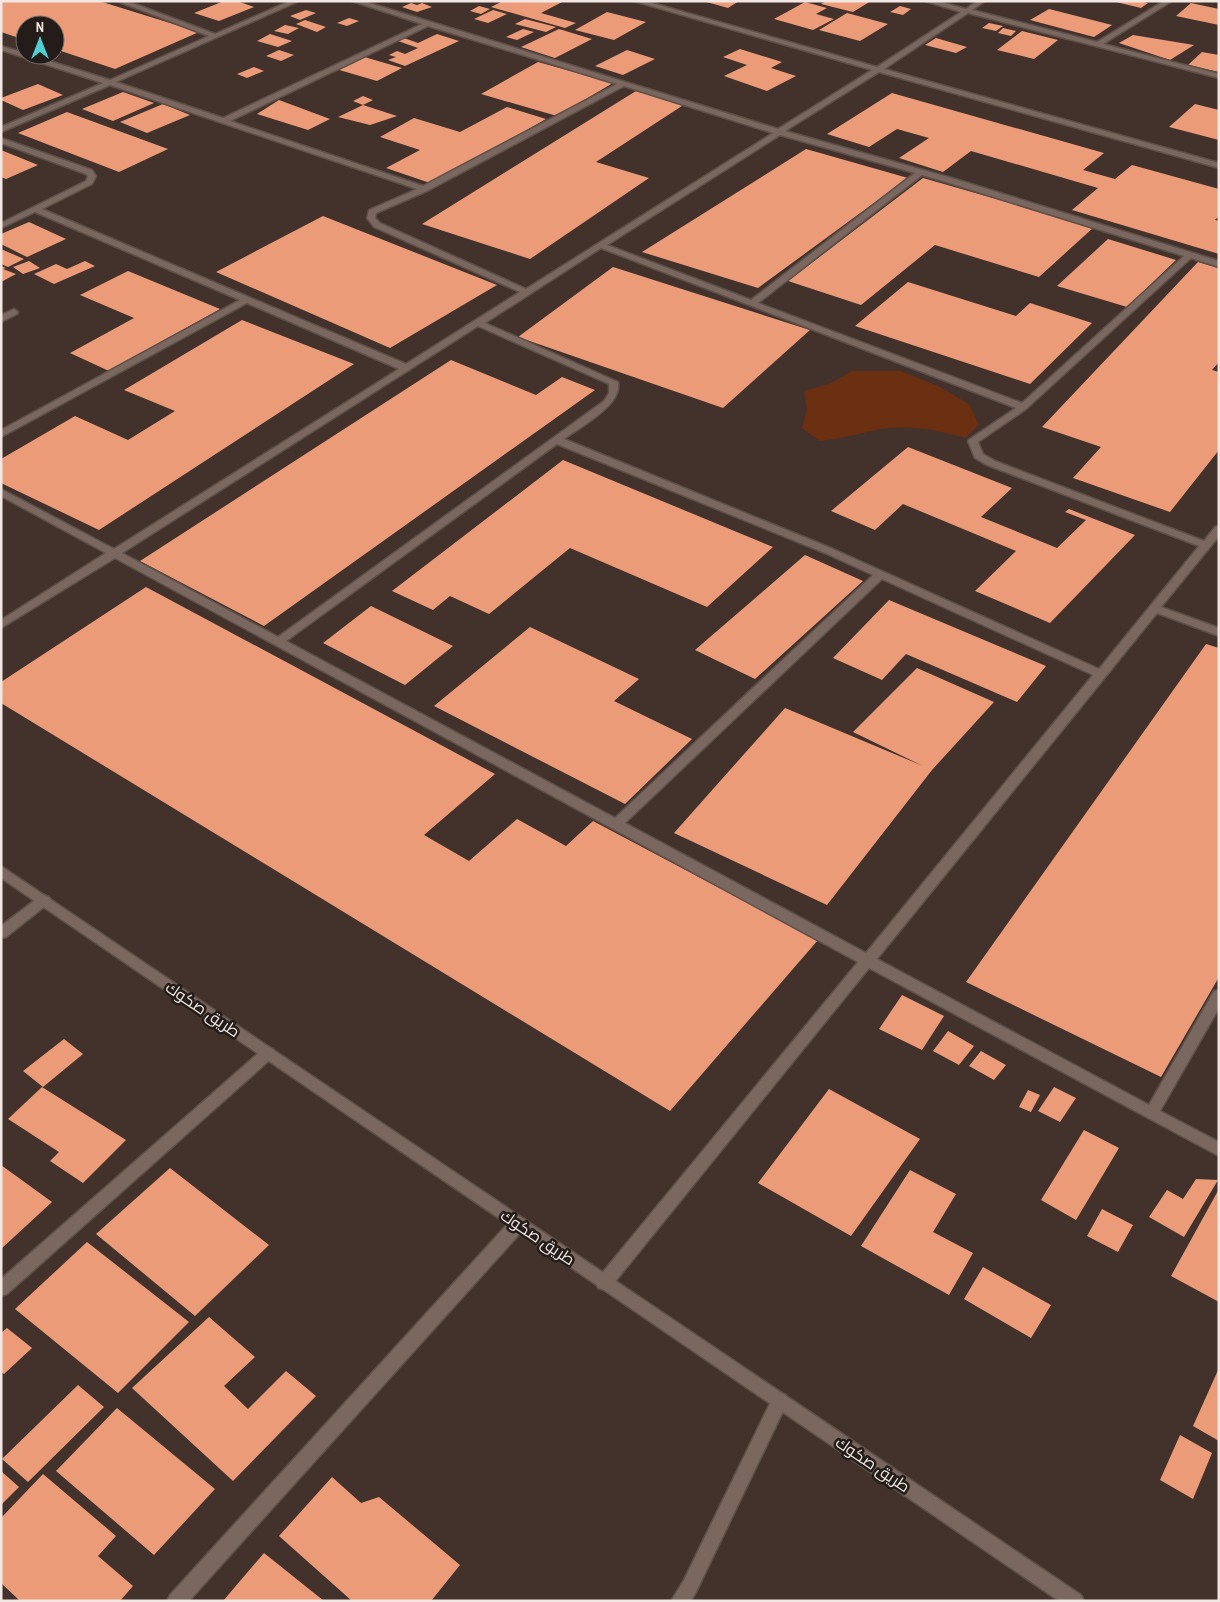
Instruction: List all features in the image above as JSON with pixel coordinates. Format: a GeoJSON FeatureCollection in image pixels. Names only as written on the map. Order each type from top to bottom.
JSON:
{"type":"FeatureCollection","features":[{"type":"Feature","properties":{"kind":"street"},"geometry":{"type":"LineString","coordinates":[[120,1],[215,36]]}},
{"type":"Feature","properties":{"kind":"street"},"geometry":{"type":"LineString","coordinates":[[1,130],[296,1]]}},
{"type":"Feature","properties":{"kind":"street"},"geometry":{"type":"LineString","coordinates":[[355,1],[779,132],[921,172],[1219,264]]}},
{"type":"Feature","properties":{"kind":"street"},"geometry":{"type":"LineString","coordinates":[[637,1],[1219,166]]}},
{"type":"Feature","properties":{"kind":"street"},"geometry":{"type":"LineString","coordinates":[[928,1],[1219,76]]}},
{"type":"Feature","properties":{"kind":"street"},"geometry":{"type":"LineString","coordinates":[[1,625],[877,70],[982,1]]}},
{"type":"Feature","properties":{"kind":"street"},"geometry":{"type":"LineString","coordinates":[[1097,45],[1170,1]]}},
{"type":"Feature","properties":{"kind":"street"},"geometry":{"type":"LineString","coordinates":[[223,121],[427,24]]}},
{"type":"Feature","properties":{"kind":"street"},"geometry":{"type":"LineString","coordinates":[[1,48],[109,82],[424,189]]}},
{"type":"Feature","properties":{"kind":"street"},"geometry":{"type":"LineString","coordinates":[[526,292],[377,225],[371,218],[372,212],[424,189],[623,84]]}},
{"type":"Feature","properties":{"kind":"street"},"geometry":{"type":"LineString","coordinates":[[1,140],[89,172],[92,176],[89,182],[1,226]]}},
{"type":"Feature","properties":{"kind":"street"},"geometry":{"type":"LineString","coordinates":[[752,303],[921,172]]}},
{"type":"Feature","properties":{"kind":"street"},"geometry":{"type":"LineString","coordinates":[[34,209],[406,368]]}},
{"type":"Feature","properties":{"kind":"street"},"geometry":{"type":"LineString","coordinates":[[600,245],[1023,407]]}},
{"type":"Feature","properties":{"kind":"street"},"geometry":{"type":"LineString","coordinates":[[1190,255],[1023,407],[973,441],[979,456],[991,463],[1206,545]]}},
{"type":"Feature","properties":{"kind":"street"},"geometry":{"type":"LineString","coordinates":[[1,434],[246,300]]}},
{"type":"Feature","properties":{"kind":"street"},"geometry":{"type":"LineString","coordinates":[[1,319],[14,312]]}},
{"type":"Feature","properties":{"kind":"street"},"geometry":{"type":"LineString","coordinates":[[278,642],[607,403],[614,395],[615,389],[612,382],[478,323]]}},
{"type":"Feature","properties":{"kind":"street"},"geometry":{"type":"LineString","coordinates":[[556,440],[829,551],[1100,674]]}},
{"type":"Feature","properties":{"kind":"street"},"geometry":{"type":"LineString","coordinates":[[1,492],[1219,1150]]}},
{"type":"Feature","properties":{"kind":"street"},"geometry":{"type":"LineString","coordinates":[[604,1283],[1219,529]]}},
{"type":"Feature","properties":{"kind":"street"},"geometry":{"type":"LineString","coordinates":[[616,824],[881,574]]}},
{"type":"Feature","properties":{"kind":"street"},"geometry":{"type":"LineString","coordinates":[[1154,608],[1219,632]]}},
{"type":"Feature","properties":{"kind":"street","name":"طريق صكوك"},"geometry":{"type":"LineString","coordinates":[[1,871],[604,1283],[1075,1601]]}},
{"type":"Feature","properties":{"kind":"street"},"geometry":{"type":"LineString","coordinates":[[1,933],[44,900]]}},
{"type":"Feature","properties":{"kind":"street"},"geometry":{"type":"LineString","coordinates":[[1151,1114],[1219,995]]}},
{"type":"Feature","properties":{"kind":"street"},"geometry":{"type":"LineString","coordinates":[[1,1289],[268,1053]]}},
{"type":"Feature","properties":{"kind":"street"},"geometry":{"type":"LineString","coordinates":[[176,1601],[518,1224]]}},
{"type":"Feature","properties":{"kind":"street"},"geometry":{"type":"LineString","coordinates":[[680,1601],[690,1586],[780,1401]]}},
{"type":"Feature","properties":{"kind":"shaded area"},"geometry":{"type":"Polygon","coordinates":[[[852,371],[900,371],[938,386],[969,404],[979,425],[965,438],[932,430],[888,428],[820,441],[802,428],[807,410],[804,391],[829,384],[852,371]]]}},
{"type":"Feature","properties":{"kind":"building"},"geometry":{"type":"Polygon","coordinates":[[[1,1],[99,1],[199,32],[115,69],[65,52],[65,15],[15,15],[15,37],[1,32],[1,1]]]}},
{"type":"Feature","properties":{"kind":"building"},"geometry":{"type":"Polygon","coordinates":[[[224,1],[237,1],[254,7],[219,21],[194,13],[224,1]]]}},
{"type":"Feature","properties":{"kind":"building"},"geometry":{"type":"Polygon","coordinates":[[[503,1],[564,1],[541,13],[576,23],[565,28],[491,7],[503,1]]]}},
{"type":"Feature","properties":{"kind":"building"},"geometry":{"type":"Polygon","coordinates":[[[703,1],[739,1],[728,8],[703,1]]]}},
{"type":"Feature","properties":{"kind":"building"},"geometry":{"type":"Polygon","coordinates":[[[826,1],[871,1],[853,12],[821,4],[826,1]]]}},
{"type":"Feature","properties":{"kind":"building"},"geometry":{"type":"Polygon","coordinates":[[[1139,1],[1148,3],[1141,8],[1116,2],[1139,1]]]}},
{"type":"Feature","properties":{"kind":"building"},"geometry":{"type":"Polygon","coordinates":[[[805,2],[827,8],[816,14],[834,19],[813,30],[774,19],[805,2]]]}},
{"type":"Feature","properties":{"kind":"building"},"geometry":{"type":"Polygon","coordinates":[[[411,3],[417,5],[422,3],[432,7],[417,12],[402,7],[411,3]]]}},
{"type":"Feature","properties":{"kind":"building"},"geometry":{"type":"Polygon","coordinates":[[[1191,3],[1219,9],[1219,25],[1176,16],[1191,3]]]}},
{"type":"Feature","properties":{"kind":"building"},"geometry":{"type":"Polygon","coordinates":[[[479,6],[490,9],[481,14],[470,11],[479,6]]]}},
{"type":"Feature","properties":{"kind":"building"},"geometry":{"type":"Polygon","coordinates":[[[900,6],[911,9],[903,15],[890,12],[900,6]]]}},
{"type":"Feature","properties":{"kind":"building"},"geometry":{"type":"Polygon","coordinates":[[[1049,9],[1112,25],[1094,37],[1030,20],[1049,9]]]}},
{"type":"Feature","properties":{"kind":"building"},"geometry":{"type":"Polygon","coordinates":[[[306,10],[316,13],[300,20],[290,16],[306,10]]]}},
{"type":"Feature","properties":{"kind":"building"},"geometry":{"type":"Polygon","coordinates":[[[493,10],[507,14],[488,23],[474,19],[493,10]]]}},
{"type":"Feature","properties":{"kind":"building"},"geometry":{"type":"Polygon","coordinates":[[[607,12],[646,22],[614,40],[575,30],[607,12]]]}},
{"type":"Feature","properties":{"kind":"building"},"geometry":{"type":"Polygon","coordinates":[[[847,13],[888,24],[860,41],[819,30],[847,13]]]}},
{"type":"Feature","properties":{"kind":"building"},"geometry":{"type":"Polygon","coordinates":[[[349,18],[359,21],[347,26],[337,23],[349,18]]]}},
{"type":"Feature","properties":{"kind":"building"},"geometry":{"type":"Polygon","coordinates":[[[525,19],[556,27],[546,32],[515,24],[525,19]]]}},
{"type":"Feature","properties":{"kind":"building"},"geometry":{"type":"Polygon","coordinates":[[[305,20],[326,27],[317,32],[296,24],[305,20]]]}},
{"type":"Feature","properties":{"kind":"building"},"geometry":{"type":"Polygon","coordinates":[[[989,23],[1003,26],[996,31],[982,28],[989,23]]]}},
{"type":"Feature","properties":{"kind":"building"},"geometry":{"type":"Polygon","coordinates":[[[285,25],[299,28],[288,34],[274,31],[285,25]]]}},
{"type":"Feature","properties":{"kind":"building"},"geometry":{"type":"Polygon","coordinates":[[[1003,28],[1016,31],[1011,36],[998,33],[1003,28]]]}},
{"type":"Feature","properties":{"kind":"building"},"geometry":{"type":"Polygon","coordinates":[[[523,29],[534,32],[517,40],[506,37],[523,29]]]}},
{"type":"Feature","properties":{"kind":"building"},"geometry":{"type":"Polygon","coordinates":[[[559,29],[592,39],[555,58],[521,47],[559,29]]]}},
{"type":"Feature","properties":{"kind":"building"},"geometry":{"type":"Polygon","coordinates":[[[1022,31],[1058,40],[1034,59],[997,50],[1022,31]]]}},
{"type":"Feature","properties":{"kind":"building"},"geometry":{"type":"Polygon","coordinates":[[[270,34],[292,41],[278,47],[257,41],[270,34]]]}},
{"type":"Feature","properties":{"kind":"building"},"geometry":{"type":"Polygon","coordinates":[[[437,34],[459,41],[405,66],[388,60],[396,57],[389,55],[397,51],[405,54],[418,48],[398,41],[404,38],[418,43],[437,34]]]}},
{"type":"Feature","properties":{"kind":"building"},"geometry":{"type":"Polygon","coordinates":[[[1133,35],[1194,45],[1170,60],[1119,43],[1133,35]]]}},
{"type":"Feature","properties":{"kind":"building"},"geometry":{"type":"Polygon","coordinates":[[[936,38],[967,47],[956,53],[925,45],[936,38]]]}},
{"type":"Feature","properties":{"kind":"building"},"geometry":{"type":"Polygon","coordinates":[[[740,49],[782,62],[771,68],[796,76],[767,91],[724,76],[747,65],[723,57],[740,49]]]}},
{"type":"Feature","properties":{"kind":"building"},"geometry":{"type":"Polygon","coordinates":[[[279,50],[294,55],[281,61],[266,56],[279,50]]]}},
{"type":"Feature","properties":{"kind":"building"},"geometry":{"type":"Polygon","coordinates":[[[627,50],[655,59],[623,75],[595,66],[627,50]]]}},
{"type":"Feature","properties":{"kind":"building"},"geometry":{"type":"Polygon","coordinates":[[[1202,52],[1219,55],[1219,72],[1188,65],[1202,52]]]}},
{"type":"Feature","properties":{"kind":"building"},"geometry":{"type":"Polygon","coordinates":[[[361,56],[402,68],[377,81],[336,69],[361,56]]]}},
{"type":"Feature","properties":{"kind":"building"},"geometry":{"type":"Polygon","coordinates":[[[538,62],[613,83],[557,116],[481,94],[538,62]]]}},
{"type":"Feature","properties":{"kind":"building"},"geometry":{"type":"Polygon","coordinates":[[[254,67],[264,71],[247,78],[237,74],[254,67]]]}},
{"type":"Feature","properties":{"kind":"building"},"geometry":{"type":"Polygon","coordinates":[[[38,84],[63,95],[23,110],[1,100],[1,98],[38,84]]]}},
{"type":"Feature","properties":{"kind":"building"},"geometry":{"type":"Polygon","coordinates":[[[636,91],[685,104],[596,162],[649,178],[530,259],[422,224],[636,91]]]}},
{"type":"Feature","properties":{"kind":"building"},"geometry":{"type":"Polygon","coordinates":[[[123,92],[154,103],[113,121],[82,109],[123,92]]]}},
{"type":"Feature","properties":{"kind":"building"},"geometry":{"type":"Polygon","coordinates":[[[892,93],[1104,153],[1083,170],[1115,179],[1132,165],[1219,189],[1219,216],[1215,220],[1219,221],[1219,254],[1072,210],[1098,188],[971,151],[943,172],[899,158],[929,138],[897,129],[869,147],[827,134],[892,93]]]}},
{"type":"Feature","properties":{"kind":"building"},"geometry":{"type":"Polygon","coordinates":[[[363,96],[373,100],[363,105],[353,101],[363,96]]]}},
{"type":"Feature","properties":{"kind":"building"},"geometry":{"type":"Polygon","coordinates":[[[279,100],[330,119],[308,130],[257,114],[279,100]]]}},
{"type":"Feature","properties":{"kind":"building"},"geometry":{"type":"Polygon","coordinates":[[[163,104],[190,115],[147,133],[120,122],[163,104]]]}},
{"type":"Feature","properties":{"kind":"building"},"geometry":{"type":"Polygon","coordinates":[[[1195,104],[1219,110],[1219,140],[1169,127],[1195,104]]]}},
{"type":"Feature","properties":{"kind":"building"},"geometry":{"type":"Polygon","coordinates":[[[363,105],[397,116],[370,125],[338,117],[363,105]]]}},
{"type":"Feature","properties":{"kind":"building"},"geometry":{"type":"Polygon","coordinates":[[[507,107],[546,119],[433,184],[386,168],[420,150],[380,137],[414,118],[460,132],[507,107]]]}},
{"type":"Feature","properties":{"kind":"building"},"geometry":{"type":"Polygon","coordinates":[[[67,112],[168,149],[119,172],[18,133],[67,112]]]}},
{"type":"Feature","properties":{"kind":"building"},"geometry":{"type":"Polygon","coordinates":[[[806,149],[908,178],[758,288],[642,252],[806,149]]]}},
{"type":"Feature","properties":{"kind":"building"},"geometry":{"type":"Polygon","coordinates":[[[1,150],[38,165],[6,179],[1,177],[1,150]]]}},
{"type":"Feature","properties":{"kind":"building"},"geometry":{"type":"Polygon","coordinates":[[[923,178],[1094,227],[1039,277],[935,245],[861,305],[788,281],[923,178]]]}},
{"type":"Feature","properties":{"kind":"building"},"geometry":{"type":"Polygon","coordinates":[[[323,216],[497,285],[390,348],[216,272],[323,216]]]}},
{"type":"Feature","properties":{"kind":"building"},"geometry":{"type":"Polygon","coordinates":[[[29,222],[66,239],[27,257],[1,244],[1,234],[29,222]]]}},
{"type":"Feature","properties":{"kind":"building"},"geometry":{"type":"Polygon","coordinates":[[[1108,239],[1176,260],[1127,307],[1057,286],[1108,239]]]}},
{"type":"Feature","properties":{"kind":"building"},"geometry":{"type":"Polygon","coordinates":[[[1,249],[24,259],[8,267],[1,264],[1,249]]]}},
{"type":"Feature","properties":{"kind":"building"},"geometry":{"type":"Polygon","coordinates":[[[29,261],[40,268],[23,274],[13,267],[29,261]]]}},
{"type":"Feature","properties":{"kind":"building"},"geometry":{"type":"Polygon","coordinates":[[[85,261],[95,266],[54,284],[34,274],[56,264],[67,269],[85,261]]]}},
{"type":"Feature","properties":{"kind":"building"},"geometry":{"type":"Polygon","coordinates":[[[1198,262],[1219,268],[1219,362],[1212,370],[1219,372],[1219,450],[1170,512],[1073,478],[1101,447],[1042,427],[1198,262]]]}},
{"type":"Feature","properties":{"kind":"building"},"geometry":{"type":"Polygon","coordinates":[[[1,266],[6,268],[3,269],[16,274],[1,282],[1,266]]]}},
{"type":"Feature","properties":{"kind":"building"},"geometry":{"type":"Polygon","coordinates":[[[613,267],[810,330],[723,408],[518,337],[613,267]]]}},
{"type":"Feature","properties":{"kind":"building"},"geometry":{"type":"Polygon","coordinates":[[[128,271],[220,309],[109,371],[70,353],[134,318],[80,295],[128,271]]]}},
{"type":"Feature","properties":{"kind":"building"},"geometry":{"type":"Polygon","coordinates":[[[908,282],[1016,316],[1030,303],[1092,323],[1030,384],[855,326],[908,282]]]}},
{"type":"Feature","properties":{"kind":"building"},"geometry":{"type":"Polygon","coordinates":[[[242,320],[354,364],[99,530],[1,483],[1,459],[75,416],[128,440],[175,411],[124,390],[242,320]]]}},
{"type":"Feature","properties":{"kind":"building"},"geometry":{"type":"Polygon","coordinates":[[[451,360],[536,395],[562,377],[595,390],[264,626],[140,561],[451,360]]]}},
{"type":"Feature","properties":{"kind":"building"},"geometry":{"type":"Polygon","coordinates":[[[908,447],[1012,488],[981,517],[1057,548],[1086,520],[1065,512],[1069,509],[1135,535],[1050,623],[975,591],[1016,551],[903,504],[875,530],[831,511],[908,447]]]}},
{"type":"Feature","properties":{"kind":"building"},"geometry":{"type":"Polygon","coordinates":[[[563,460],[773,547],[707,607],[570,548],[489,614],[450,596],[433,610],[392,591],[563,460]]]}},
{"type":"Feature","properties":{"kind":"building"},"geometry":{"type":"Polygon","coordinates":[[[805,555],[863,581],[755,679],[695,650],[805,555]]]}},
{"type":"Feature","properties":{"kind":"building"},"geometry":{"type":"Polygon","coordinates":[[[146,587],[495,774],[424,835],[469,861],[517,819],[566,846],[593,821],[818,940],[670,1111],[1,703],[1,682],[146,587]]]}},
{"type":"Feature","properties":{"kind":"building"},"geometry":{"type":"Polygon","coordinates":[[[889,600],[1046,666],[1017,702],[906,654],[882,680],[833,658],[889,600]]]}},
{"type":"Feature","properties":{"kind":"building"},"geometry":{"type":"Polygon","coordinates":[[[371,606],[453,646],[405,685],[323,643],[371,606]]]}},
{"type":"Feature","properties":{"kind":"building"},"geometry":{"type":"Polygon","coordinates":[[[530,627],[639,679],[614,701],[692,739],[625,804],[434,706],[530,627]]]}},
{"type":"Feature","properties":{"kind":"building"},"geometry":{"type":"Polygon","coordinates":[[[1206,644],[1219,648],[1219,977],[1161,1077],[966,982],[1206,644]]]}},
{"type":"Feature","properties":{"kind":"building"},"geometry":{"type":"Polygon","coordinates":[[[917,668],[994,702],[932,770],[827,905],[674,833],[785,708],[923,766],[853,732],[917,668]]]}},
{"type":"Feature","properties":{"kind":"building"},"geometry":{"type":"Polygon","coordinates":[[[902,995],[944,1016],[922,1050],[879,1029],[902,995]]]}},
{"type":"Feature","properties":{"kind":"building"},"geometry":{"type":"Polygon","coordinates":[[[948,1031],[974,1046],[959,1065],[933,1051],[948,1031]]]}},
{"type":"Feature","properties":{"kind":"building"},"geometry":{"type":"Polygon","coordinates":[[[64,1039],[83,1054],[43,1087],[23,1071],[64,1039]]]}},
{"type":"Feature","properties":{"kind":"building"},"geometry":{"type":"Polygon","coordinates":[[[981,1051],[1006,1065],[994,1080],[969,1066],[981,1051]]]}},
{"type":"Feature","properties":{"kind":"building"},"geometry":{"type":"Polygon","coordinates":[[[42,1087],[126,1140],[83,1183],[50,1161],[59,1152],[8,1119],[42,1087]]]}},
{"type":"Feature","properties":{"kind":"building"},"geometry":{"type":"Polygon","coordinates":[[[1054,1087],[1076,1098],[1060,1122],[1038,1111],[1054,1087]]]}},
{"type":"Feature","properties":{"kind":"building"},"geometry":{"type":"Polygon","coordinates":[[[829,1089],[920,1139],[851,1236],[758,1183],[829,1089]]]}},
{"type":"Feature","properties":{"kind":"building"},"geometry":{"type":"Polygon","coordinates":[[[1028,1090],[1040,1095],[1031,1112],[1019,1107],[1028,1090]]]}},
{"type":"Feature","properties":{"kind":"building"},"geometry":{"type":"Polygon","coordinates":[[[1084,1130],[1119,1148],[1076,1220],[1041,1200],[1084,1130]]]}},
{"type":"Feature","properties":{"kind":"building"},"geometry":{"type":"Polygon","coordinates":[[[1,1165],[52,1202],[1,1249],[1,1165]]]}},
{"type":"Feature","properties":{"kind":"building"},"geometry":{"type":"Polygon","coordinates":[[[170,1168],[269,1245],[195,1316],[96,1234],[170,1168]]]}},
{"type":"Feature","properties":{"kind":"building"},"geometry":{"type":"Polygon","coordinates":[[[910,1170],[956,1194],[933,1232],[973,1253],[949,1295],[861,1246],[910,1170]]]}},
{"type":"Feature","properties":{"kind":"building"},"geometry":{"type":"Polygon","coordinates":[[[1196,1179],[1218,1180],[1184,1237],[1149,1217],[1167,1190],[1183,1199],[1196,1179]]]}},
{"type":"Feature","properties":{"kind":"building"},"geometry":{"type":"Polygon","coordinates":[[[1219,1189],[1219,1302],[1171,1276],[1219,1189]]]}},
{"type":"Feature","properties":{"kind":"building"},"geometry":{"type":"Polygon","coordinates":[[[1102,1209],[1133,1225],[1118,1252],[1087,1236],[1102,1209]]]}},
{"type":"Feature","properties":{"kind":"building"},"geometry":{"type":"Polygon","coordinates":[[[87,1242],[189,1322],[118,1393],[15,1309],[87,1242]]]}},
{"type":"Feature","properties":{"kind":"building"},"geometry":{"type":"Polygon","coordinates":[[[983,1267],[1051,1305],[1031,1338],[964,1299],[983,1267]]]}},
{"type":"Feature","properties":{"kind":"building"},"geometry":{"type":"Polygon","coordinates":[[[209,1317],[255,1357],[224,1386],[248,1409],[286,1371],[316,1396],[233,1481],[132,1388],[209,1317]]]}},
{"type":"Feature","properties":{"kind":"building"},"geometry":{"type":"Polygon","coordinates":[[[7,1328],[32,1348],[4,1374],[1,1372],[1,1333],[7,1328]]]}},
{"type":"Feature","properties":{"kind":"building"},"geometry":{"type":"Polygon","coordinates":[[[1219,1368],[1219,1441],[1193,1426],[1219,1368]]]}},
{"type":"Feature","properties":{"kind":"building"},"geometry":{"type":"Polygon","coordinates":[[[78,1385],[104,1407],[28,1482],[2,1459],[78,1385]]]}},
{"type":"Feature","properties":{"kind":"building"},"geometry":{"type":"Polygon","coordinates":[[[117,1408],[215,1489],[154,1555],[56,1471],[117,1408]]]}},
{"type":"Feature","properties":{"kind":"building"},"geometry":{"type":"Polygon","coordinates":[[[1180,1435],[1212,1453],[1193,1499],[1160,1480],[1180,1435]]]}},
{"type":"Feature","properties":{"kind":"building"},"geometry":{"type":"Polygon","coordinates":[[[1,1471],[19,1487],[1,1505],[1,1471]]]}},
{"type":"Feature","properties":{"kind":"building"},"geometry":{"type":"Polygon","coordinates":[[[43,1474],[116,1536],[98,1556],[133,1586],[120,1601],[20,1601],[1,1583],[1,1518],[43,1474]]]}},
{"type":"Feature","properties":{"kind":"building"},"geometry":{"type":"Polygon","coordinates":[[[332,1477],[361,1503],[379,1497],[460,1565],[431,1601],[352,1601],[279,1536],[332,1477]]]}},
{"type":"Feature","properties":{"kind":"building"},"geometry":{"type":"Polygon","coordinates":[[[264,1553],[324,1601],[223,1601],[264,1553]]]}}]}
